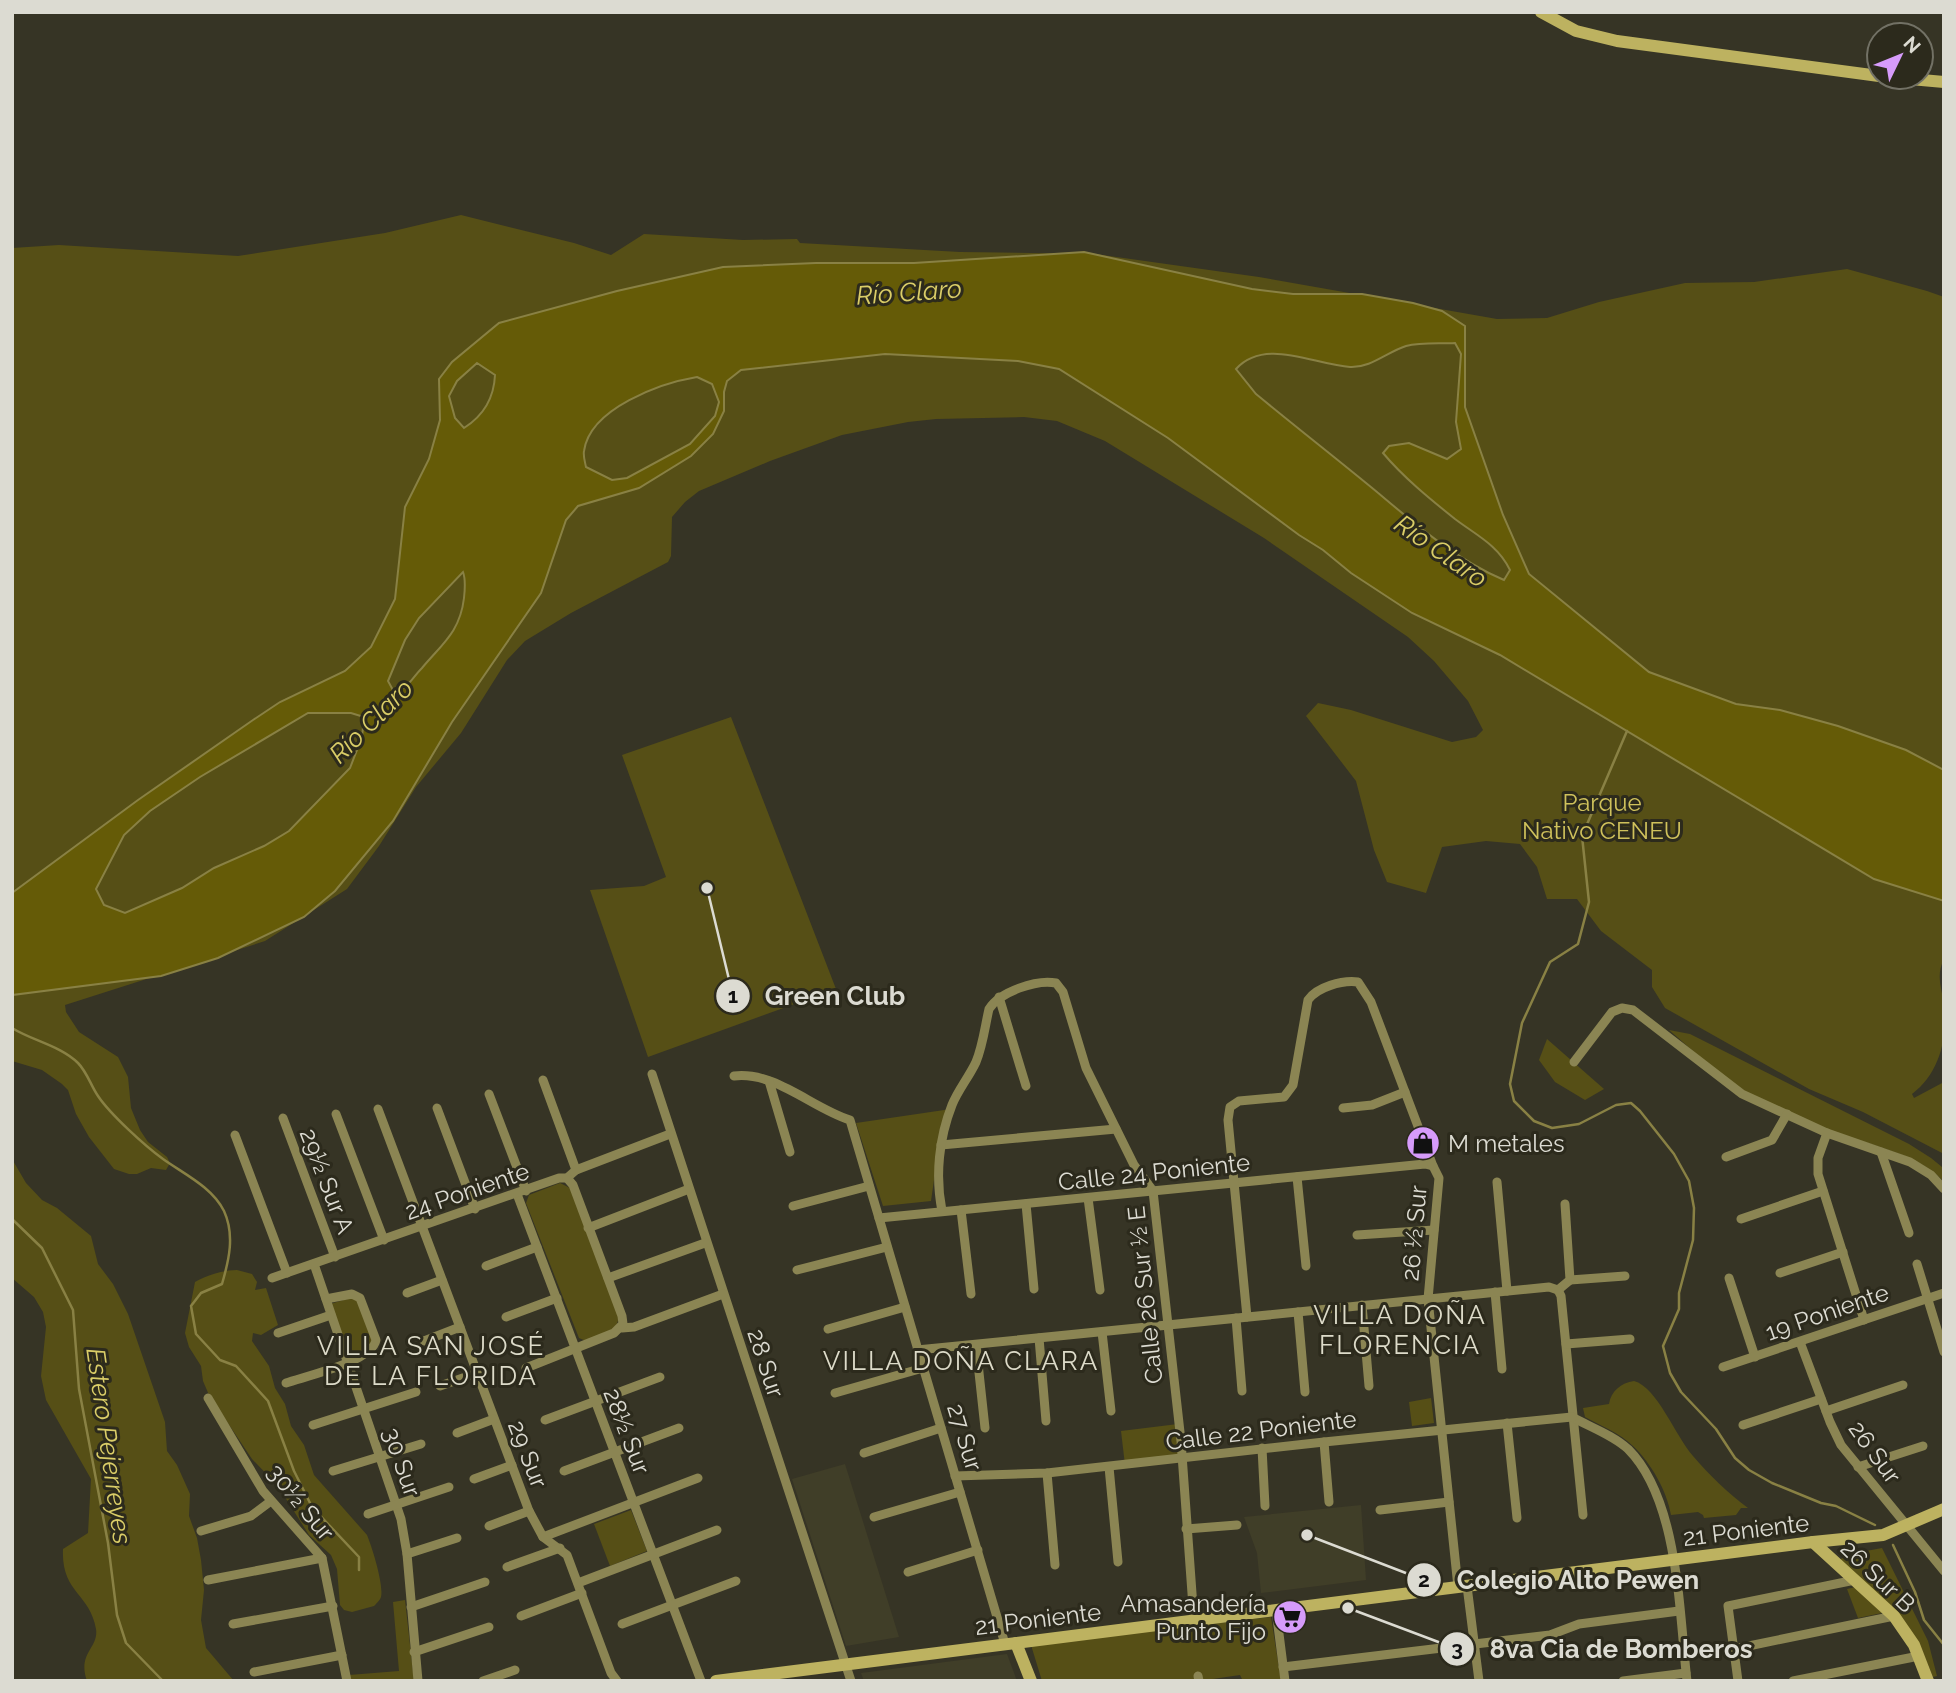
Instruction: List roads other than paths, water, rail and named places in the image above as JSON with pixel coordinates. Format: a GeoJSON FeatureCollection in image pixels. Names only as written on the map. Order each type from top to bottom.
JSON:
{"type":"FeatureCollection","features":[{"type":"Feature","properties":{"kind":"street"},"geometry":{"type":"LineString","coordinates":[[1541,12],[1576,31],[1617,41],[1865,74]]}},
{"type":"Feature","properties":{"kind":"street","name":"26 ½ Sur"},"geometry":{"type":"LineString","coordinates":[[1235,1183],[1228,1120],[1230,1107],[1239,1101],[1284,1097],[1293,1085],[1308,1000],[1320,989],[1352,981],[1363,985],[1439,1178],[1428,1299],[1449,1502],[1479,1681]]}},
{"type":"Feature","properties":{"kind":"street","name":"Calle 26 Sur ½ E"},"geometry":{"type":"LineString","coordinates":[[996,1000],[1044,982],[1056,983],[1060,987],[1087,1068],[1133,1165],[1153,1191],[1183,1458],[1194,1621]]}},
{"type":"Feature","properties":{"kind":"street"},"geometry":{"type":"LineString","coordinates":[[996,1000],[1026,1086]]}},
{"type":"Feature","properties":{"kind":"street"},"geometry":{"type":"LineString","coordinates":[[942,1211],[938,1176],[941,1145],[953,1104],[977,1059],[996,1000]]}},
{"type":"Feature","properties":{"kind":"street"},"geometry":{"type":"LineString","coordinates":[[1574,1062],[1612,1012],[1633,1010],[1736,1090],[1827,1133],[1924,1170],[1944,1189]]}},
{"type":"Feature","properties":{"kind":"street","name":"28 Sur"},"geometry":{"type":"LineString","coordinates":[[652,1074],[705,1243],[851,1681]]}},
{"type":"Feature","properties":{"kind":"street"},"geometry":{"type":"LineString","coordinates":[[734,1076],[750,1074],[769,1081],[790,1152]]}},
{"type":"Feature","properties":{"kind":"street"},"geometry":{"type":"LineString","coordinates":[[543,1080],[576,1170]]}},
{"type":"Feature","properties":{"kind":"street","name":"27 Sur"},"geometry":{"type":"LineString","coordinates":[[769,1081],[850,1120],[978,1550],[1011,1644],[1031,1681]]}},
{"type":"Feature","properties":{"kind":"street"},"geometry":{"type":"LineString","coordinates":[[1343,1108],[1372,1105],[1405,1092]]}},
{"type":"Feature","properties":{"kind":"street","name":"28½ Sur"},"geometry":{"type":"LineString","coordinates":[[489,1094],[537,1247],[701,1681]]}},
{"type":"Feature","properties":{"kind":"street","name":"29 Sur"},"geometry":{"type":"LineString","coordinates":[[378,1108],[529,1511],[542,1537]]}},
{"type":"Feature","properties":{"kind":"street"},"geometry":{"type":"LineString","coordinates":[[437,1108],[475,1209]]}},
{"type":"Feature","properties":{"kind":"street"},"geometry":{"type":"LineString","coordinates":[[336,1114],[384,1240]]}},
{"type":"Feature","properties":{"kind":"street"},"geometry":{"type":"LineString","coordinates":[[1726,1157],[1772,1140],[1787,1114]]}},
{"type":"Feature","properties":{"kind":"street","name":"29½ Sur A"},"geometry":{"type":"LineString","coordinates":[[283,1118],[335,1257]]}},
{"type":"Feature","properties":{"kind":"street"},"geometry":{"type":"LineString","coordinates":[[941,1145],[1116,1129]]}},
{"type":"Feature","properties":{"kind":"street"},"geometry":{"type":"LineString","coordinates":[[1827,1133],[1816,1166],[1864,1320]]}},
{"type":"Feature","properties":{"kind":"street","name":"24 Poniente"},"geometry":{"type":"LineString","coordinates":[[272,1278],[567,1178],[576,1170],[670,1134]]}},
{"type":"Feature","properties":{"kind":"street"},"geometry":{"type":"LineString","coordinates":[[235,1135],[287,1273]]}},
{"type":"Feature","properties":{"kind":"street"},"geometry":{"type":"LineString","coordinates":[[1881,1152],[1909,1233]]}},
{"type":"Feature","properties":{"kind":"street","name":"Calle 24 Poniente"},"geometry":{"type":"LineString","coordinates":[[879,1218],[1425,1164],[1433,1166]]}},
{"type":"Feature","properties":{"kind":"street"},"geometry":{"type":"LineString","coordinates":[[1297,1177],[1306,1266]]}},
{"type":"Feature","properties":{"kind":"street"},"geometry":{"type":"LineString","coordinates":[[567,1178],[573,1185],[608,1278],[622,1317],[622,1328]]}},
{"type":"Feature","properties":{"kind":"street"},"geometry":{"type":"LineString","coordinates":[[1497,1182],[1507,1291]]}},
{"type":"Feature","properties":{"kind":"street"},"geometry":{"type":"LineString","coordinates":[[1235,1183],[1247,1317]]}},
{"type":"Feature","properties":{"kind":"street"},"geometry":{"type":"LineString","coordinates":[[793,1206],[869,1186]]}},
{"type":"Feature","properties":{"kind":"street"},"geometry":{"type":"LineString","coordinates":[[589,1228],[689,1189]]}},
{"type":"Feature","properties":{"kind":"street"},"geometry":{"type":"LineString","coordinates":[[1741,1219],[1823,1191]]}},
{"type":"Feature","properties":{"kind":"street"},"geometry":{"type":"LineString","coordinates":[[1088,1198],[1100,1290]]}},
{"type":"Feature","properties":{"kind":"street"},"geometry":{"type":"LineString","coordinates":[[1026,1204],[1034,1289]]}},
{"type":"Feature","properties":{"kind":"street"},"geometry":{"type":"LineString","coordinates":[[1565,1204],[1570,1280]]}},
{"type":"Feature","properties":{"kind":"street"},"geometry":{"type":"LineString","coordinates":[[961,1210],[971,1294]]}},
{"type":"Feature","properties":{"kind":"street"},"geometry":{"type":"LineString","coordinates":[[1357,1235],[1434,1230]]}},
{"type":"Feature","properties":{"kind":"street"},"geometry":{"type":"LineString","coordinates":[[608,1278],[705,1243]]}},
{"type":"Feature","properties":{"kind":"street"},"geometry":{"type":"LineString","coordinates":[[486,1266],[537,1247]]}},
{"type":"Feature","properties":{"kind":"street"},"geometry":{"type":"LineString","coordinates":[[797,1270],[887,1247]]}},
{"type":"Feature","properties":{"kind":"street"},"geometry":{"type":"LineString","coordinates":[[1780,1273],[1843,1252]]}},
{"type":"Feature","properties":{"kind":"street","name":"30 Sur"},"geometry":{"type":"LineString","coordinates":[[314,1264],[401,1519],[407,1554],[418,1681]]}},
{"type":"Feature","properties":{"kind":"street"},"geometry":{"type":"LineString","coordinates":[[1917,1264],[1944,1352]]}},
{"type":"Feature","properties":{"kind":"street"},"geometry":{"type":"LineString","coordinates":[[1558,1290],[1570,1280],[1625,1276]]}},
{"type":"Feature","properties":{"kind":"street"},"geometry":{"type":"LineString","coordinates":[[1729,1278],[1755,1357]]}},
{"type":"Feature","properties":{"kind":"street"},"geometry":{"type":"LineString","coordinates":[[407,1293],[442,1280]]}},
{"type":"Feature","properties":{"kind":"street"},"geometry":{"type":"LineString","coordinates":[[918,1350],[1549,1287],[1558,1290],[1561,1296],[1583,1515]]}},
{"type":"Feature","properties":{"kind":"street"},"geometry":{"type":"LineString","coordinates":[[1495,1292],[1502,1369]]}},
{"type":"Feature","properties":{"kind":"street","name":"19 Poniente"},"geometry":{"type":"LineString","coordinates":[[1723,1367],[1944,1293]]}},
{"type":"Feature","properties":{"kind":"street"},"geometry":{"type":"LineString","coordinates":[[286,1383],[348,1363],[371,1350],[376,1340],[358,1297],[352,1294],[326,1299]]}},
{"type":"Feature","properties":{"kind":"street"},"geometry":{"type":"LineString","coordinates":[[526,1368],[614,1334],[622,1328],[634,1327],[723,1294]]}},
{"type":"Feature","properties":{"kind":"street"},"geometry":{"type":"LineString","coordinates":[[506,1317],[557,1298]]}},
{"type":"Feature","properties":{"kind":"street"},"geometry":{"type":"LineString","coordinates":[[1362,1305],[1369,1386]]}},
{"type":"Feature","properties":{"kind":"street"},"geometry":{"type":"LineString","coordinates":[[828,1329],[905,1307]]}},
{"type":"Feature","properties":{"kind":"street"},"geometry":{"type":"LineString","coordinates":[[1298,1312],[1305,1392]]}},
{"type":"Feature","properties":{"kind":"street"},"geometry":{"type":"LineString","coordinates":[[278,1333],[331,1315]]}},
{"type":"Feature","properties":{"kind":"street"},"geometry":{"type":"LineString","coordinates":[[1236,1318],[1242,1391]]}},
{"type":"Feature","properties":{"kind":"street"},"geometry":{"type":"LineString","coordinates":[[424,1340],[460,1327]]}},
{"type":"Feature","properties":{"kind":"street"},"geometry":{"type":"LineString","coordinates":[[1102,1332],[1111,1411]]}},
{"type":"Feature","properties":{"kind":"street"},"geometry":{"type":"LineString","coordinates":[[1039,1338],[1046,1421]]}},
{"type":"Feature","properties":{"kind":"street"},"geometry":{"type":"LineString","coordinates":[[1566,1344],[1630,1339]]}},
{"type":"Feature","properties":{"kind":"street","name":"26 Sur"},"geometry":{"type":"LineString","coordinates":[[1800,1342],[1838,1439],[1944,1571]]}},
{"type":"Feature","properties":{"kind":"street"},"geometry":{"type":"LineString","coordinates":[[976,1345],[985,1428]]}},
{"type":"Feature","properties":{"kind":"street"},"geometry":{"type":"LineString","coordinates":[[835,1393],[923,1368]]}},
{"type":"Feature","properties":{"kind":"street"},"geometry":{"type":"LineString","coordinates":[[440,1386],[477,1373]]}},
{"type":"Feature","properties":{"kind":"street"},"geometry":{"type":"LineString","coordinates":[[545,1420],[660,1377]]}},
{"type":"Feature","properties":{"kind":"street"},"geometry":{"type":"LineString","coordinates":[[1826,1411],[1903,1385]]}},
{"type":"Feature","properties":{"kind":"street"},"geometry":{"type":"LineString","coordinates":[[313,1425],[416,1391]]}},
{"type":"Feature","properties":{"kind":"street","name":"30½ Sur"},"geometry":{"type":"LineString","coordinates":[[208,1398],[271,1502],[322,1558],[347,1681]]}},
{"type":"Feature","properties":{"kind":"street"},"geometry":{"type":"LineString","coordinates":[[1743,1426],[1821,1399]]}},
{"type":"Feature","properties":{"kind":"street"},"geometry":{"type":"LineString","coordinates":[[1572,1417],[1617,1441],[1636,1460],[1664,1516],[1674,1560],[1686,1677],[1623,1681]]}},
{"type":"Feature","properties":{"kind":"street","name":"Calle 22 Poniente"},"geometry":{"type":"LineString","coordinates":[[955,1476],[1047,1473],[1572,1417]]}},
{"type":"Feature","properties":{"kind":"street"},"geometry":{"type":"LineString","coordinates":[[457,1433],[494,1419]]}},
{"type":"Feature","properties":{"kind":"street"},"geometry":{"type":"LineString","coordinates":[[1507,1423],[1517,1518]]}},
{"type":"Feature","properties":{"kind":"street"},"geometry":{"type":"LineString","coordinates":[[564,1471],[679,1428]]}},
{"type":"Feature","properties":{"kind":"street"},"geometry":{"type":"LineString","coordinates":[[864,1452],[941,1428]]}},
{"type":"Feature","properties":{"kind":"street"},"geometry":{"type":"LineString","coordinates":[[1324,1442],[1329,1503]]}},
{"type":"Feature","properties":{"kind":"street"},"geometry":{"type":"LineString","coordinates":[[333,1471],[421,1444]]}},
{"type":"Feature","properties":{"kind":"street"},"geometry":{"type":"LineString","coordinates":[[1858,1467],[1923,1446]]}},
{"type":"Feature","properties":{"kind":"street"},"geometry":{"type":"LineString","coordinates":[[1262,1448],[1265,1506]]}},
{"type":"Feature","properties":{"kind":"street"},"geometry":{"type":"LineString","coordinates":[[474,1479],[512,1465]]}},
{"type":"Feature","properties":{"kind":"street"},"geometry":{"type":"LineString","coordinates":[[1109,1467],[1118,1562]]}},
{"type":"Feature","properties":{"kind":"street"},"geometry":{"type":"LineString","coordinates":[[1047,1473],[1055,1565]]}},
{"type":"Feature","properties":{"kind":"street"},"geometry":{"type":"LineString","coordinates":[[542,1537],[698,1478]]}},
{"type":"Feature","properties":{"kind":"street"},"geometry":{"type":"LineString","coordinates":[[368,1514],[449,1487]]}},
{"type":"Feature","properties":{"kind":"street"},"geometry":{"type":"LineString","coordinates":[[874,1517],[960,1492]]}},
{"type":"Feature","properties":{"kind":"street"},"geometry":{"type":"LineString","coordinates":[[201,1531],[251,1516],[271,1502]]}},
{"type":"Feature","properties":{"kind":"street"},"geometry":{"type":"LineString","coordinates":[[1380,1510],[1449,1502]]}},
{"type":"Feature","properties":{"kind":"street","name":"21 Poniente"},"geometry":{"type":"LineString","coordinates":[[716,1681],[1883,1535],[1944,1509]]}},
{"type":"Feature","properties":{"kind":"street"},"geometry":{"type":"LineString","coordinates":[[489,1526],[529,1511]]}},
{"type":"Feature","properties":{"kind":"street"},"geometry":{"type":"LineString","coordinates":[[1186,1530],[1237,1525]]}},
{"type":"Feature","properties":{"kind":"street"},"geometry":{"type":"LineString","coordinates":[[578,1583],[717,1530]]}},
{"type":"Feature","properties":{"kind":"street"},"geometry":{"type":"LineString","coordinates":[[542,1537],[567,1555],[611,1673],[617,1681]]}},
{"type":"Feature","properties":{"kind":"street"},"geometry":{"type":"LineString","coordinates":[[407,1554],[457,1538]]}},
{"type":"Feature","properties":{"kind":"street","name":"26 Sur B"},"geometry":{"type":"LineString","coordinates":[[1812,1542],[1894,1616],[1908,1634],[1928,1681]]}},
{"type":"Feature","properties":{"kind":"street"},"geometry":{"type":"LineString","coordinates":[[507,1567],[560,1548]]}},
{"type":"Feature","properties":{"kind":"street"},"geometry":{"type":"LineString","coordinates":[[908,1572],[978,1550]]}},
{"type":"Feature","properties":{"kind":"street"},"geometry":{"type":"LineString","coordinates":[[208,1580],[322,1558]]}},
{"type":"Feature","properties":{"kind":"street"},"geometry":{"type":"LineString","coordinates":[[1738,1681],[1728,1606],[1855,1580]]}},
{"type":"Feature","properties":{"kind":"street"},"geometry":{"type":"LineString","coordinates":[[621,1625],[736,1581]]}},
{"type":"Feature","properties":{"kind":"street"},"geometry":{"type":"LineString","coordinates":[[411,1607],[485,1582]]}},
{"type":"Feature","properties":{"kind":"street"},"geometry":{"type":"LineString","coordinates":[[521,1616],[582,1593]]}},
{"type":"Feature","properties":{"kind":"street"},"geometry":{"type":"LineString","coordinates":[[233,1625],[333,1606]]}},
{"type":"Feature","properties":{"kind":"street"},"geometry":{"type":"LineString","coordinates":[[1276,1610],[1285,1681]]}},
{"type":"Feature","properties":{"kind":"street"},"geometry":{"type":"LineString","coordinates":[[1283,1667],[1550,1635],[1579,1625],[1679,1611]]}},
{"type":"Feature","properties":{"kind":"street"},"geometry":{"type":"LineString","coordinates":[[1734,1649],[1894,1616]]}},
{"type":"Feature","properties":{"kind":"street"},"geometry":{"type":"LineString","coordinates":[[414,1652],[489,1627]]}},
{"type":"Feature","properties":{"kind":"street"},"geometry":{"type":"LineString","coordinates":[[254,1672],[341,1655]]}},
{"type":"Feature","properties":{"kind":"street"},"geometry":{"type":"LineString","coordinates":[[1793,1681],[1919,1656]]}},
{"type":"Feature","properties":{"kind":"street"},"geometry":{"type":"LineString","coordinates":[[483,1681],[516,1670]]}},
{"type":"Feature","properties":{"kind":"water","name":"Río Claro"},"geometry":{"type":"Polygon","coordinates":[[[1084,252],[1252,289],[1293,294],[1362,294],[1442,311],[1465,326],[1465,407],[1503,515],[1529,574],[1649,672],[1736,704],[1780,710],[1838,726],[1906,750],[1944,770],[1944,901],[1874,879],[1500,655],[1412,613],[1351,573],[1168,438],[1059,369],[1018,361],[885,354],[741,370],[727,381],[724,411],[713,434],[691,456],[639,488],[578,506],[566,520],[541,593],[452,722],[393,821],[335,891],[304,917],[218,958],[161,976],[12,995],[12,893],[253,720],[280,702],[345,671],[371,647],[395,599],[405,507],[429,459],[440,420],[439,379],[452,362],[499,323],[617,291],[723,267],[914,263],[1084,252]],[[1455,343],[1406,346],[1358,367],[1276,354],[1261,355],[1236,369],[1256,394],[1422,529],[1453,552],[1504,580],[1510,570],[1499,554],[1427,496],[1383,453],[1389,446],[1409,443],[1447,459],[1461,449],[1456,422],[1461,354],[1455,343]],[[477,363],[457,381],[449,396],[455,418],[464,428],[477,418],[486,406],[495,375],[477,363]],[[697,377],[629,400],[599,422],[589,436],[584,451],[586,467],[612,480],[627,478],[690,444],[715,416],[719,402],[712,384],[697,377]],[[463,572],[419,618],[405,640],[388,681],[394,692],[409,683],[454,629],[464,598],[463,572]],[[308,713],[200,777],[150,811],[124,835],[96,889],[104,905],[125,913],[182,888],[214,868],[264,846],[289,831],[350,768],[362,737],[364,717],[351,713],[308,713]]]}},
{"type":"Feature","properties":{"kind":"waterway"},"geometry":{"type":"LineString","coordinates":[[1627,731],[1582,836],[1589,902],[1578,944],[1550,962],[1522,1023],[1510,1084],[1514,1101],[1534,1121],[1552,1128],[1579,1124],[1616,1105],[1631,1103],[1640,1111],[1674,1154],[1689,1181],[1694,1208],[1693,1240],[1679,1293],[1679,1309],[1663,1346],[1670,1373],[1681,1392],[1716,1429],[1735,1458],[1749,1470],[1772,1483],[1821,1503],[1836,1506],[1875,1525]]}},
{"type":"Feature","properties":{"kind":"waterway"},"geometry":{"type":"LineString","coordinates":[[12,1028],[71,1057],[81,1067],[98,1096],[119,1120],[219,1202],[229,1229],[229,1257],[222,1284],[201,1293],[191,1306],[196,1334],[220,1360],[236,1366],[268,1401],[294,1471],[312,1507],[359,1557],[359,1570]]}},
{"type":"Feature","properties":{"kind":"waterway","name":"Estero Pejerreyes"},"geometry":{"type":"LineString","coordinates":[[12,1219],[42,1248],[73,1310],[79,1389],[108,1543],[117,1615],[126,1643],[163,1681]]}},
{"type":"Feature","properties":{"kind":"waterway"},"geometry":{"type":"LineString","coordinates":[[1893,1545],[1915,1592],[1924,1620],[1944,1645]]}},
{"type":"Feature","properties":{"kind":"place","name":"Green Club"},"geometry":{"type":"Point","coordinates":[707,888]}},
{"type":"Feature","properties":{"kind":"place","name":"M metales"},"geometry":{"type":"Point","coordinates":[1423,1143]}},
{"type":"Feature","properties":{"kind":"place","name":"Colegio Alto Pewen"},"geometry":{"type":"Point","coordinates":[1307,1535]}},
{"type":"Feature","properties":{"kind":"place","name":"8va Cia de Bomberos"},"geometry":{"type":"Point","coordinates":[1348,1608]}},
{"type":"Feature","properties":{"kind":"place","name":"Amasandería Punto Fijo"},"geometry":{"type":"Point","coordinates":[1290,1617]}},
{"type":"Feature","properties":{"kind":"district","name":"VILLA DOÑA FLORENCIA"},"geometry":{"type":"Point","coordinates":[1400,1330]}},
{"type":"Feature","properties":{"kind":"district","name":"VILLA SAN JOSÉ DE LA FLORIDA"},"geometry":{"type":"Point","coordinates":[431,1361]}},
{"type":"Feature","properties":{"kind":"district","name":"VILLA DOÑA CLARA"},"geometry":{"type":"Point","coordinates":[961,1361]}},
{"type":"Feature","properties":{"kind":"park label","name":"Parque Nativo CENEU"},"geometry":{"type":"Point","coordinates":[1602,816]}}]}
